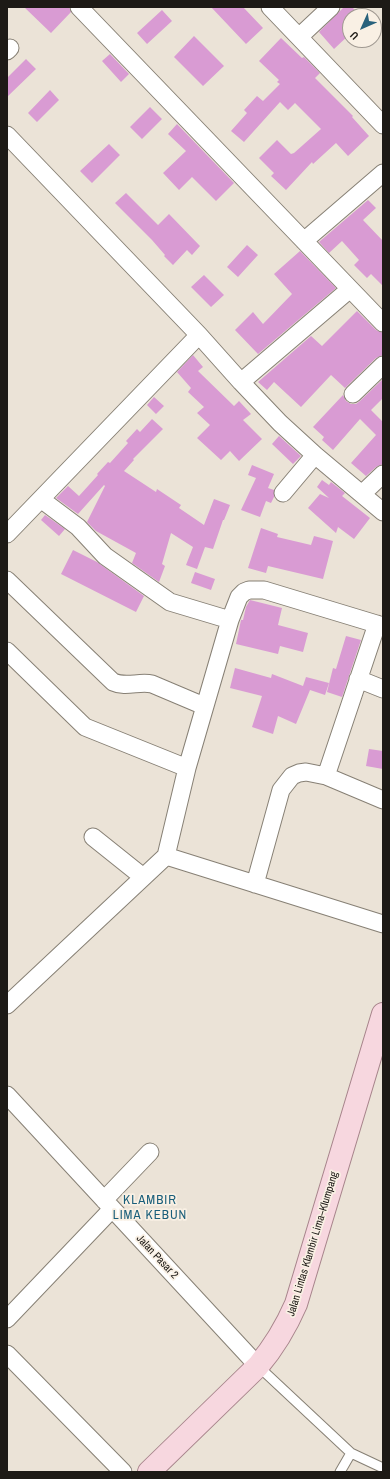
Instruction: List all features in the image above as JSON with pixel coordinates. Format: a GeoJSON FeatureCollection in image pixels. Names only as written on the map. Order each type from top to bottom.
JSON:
{"type":"FeatureCollection","features":[{"type":"Feature","properties":{"kind":"main road","name":"Jalan Lintas Klambir Lima–Klumpang"},"geometry":{"type":"LineString","coordinates":[[149,1472],[258,1366],[270,1352],[286,1326],[296,1304],[383,1014]]}},
{"type":"Feature","properties":{"kind":"street"},"geometry":{"type":"LineString","coordinates":[[79,7],[383,323]]}},
{"type":"Feature","properties":{"kind":"street"},"geometry":{"type":"LineString","coordinates":[[270,7],[383,125]]}},
{"type":"Feature","properties":{"kind":"street"},"geometry":{"type":"LineString","coordinates":[[300,38],[331,7]]}},
{"type":"Feature","properties":{"kind":"street"},"geometry":{"type":"LineString","coordinates":[[7,135],[199,335],[280,423],[315,455],[383,512]]}},
{"type":"Feature","properties":{"kind":"street"},"geometry":{"type":"LineString","coordinates":[[304,241],[383,173]]}},
{"type":"Feature","properties":{"kind":"street"},"geometry":{"type":"LineString","coordinates":[[241,382],[350,289]]}},
{"type":"Feature","properties":{"kind":"street"},"geometry":{"type":"LineString","coordinates":[[7,534],[42,500],[199,335]]}},
{"type":"Feature","properties":{"kind":"street"},"geometry":{"type":"LineString","coordinates":[[353,394],[383,365]]}},
{"type":"Feature","properties":{"kind":"street"},"geometry":{"type":"LineString","coordinates":[[283,493],[315,455]]}},
{"type":"Feature","properties":{"kind":"street"},"geometry":{"type":"LineString","coordinates":[[362,494],[383,474]]}},
{"type":"Feature","properties":{"kind":"street"},"geometry":{"type":"LineString","coordinates":[[42,500],[78,527],[105,556],[170,602],[230,620]]}},
{"type":"Feature","properties":{"kind":"street"},"geometry":{"type":"LineString","coordinates":[[7,580],[113,682],[120,686],[145,682],[204,706]]}},
{"type":"Feature","properties":{"kind":"street"},"geometry":{"type":"LineString","coordinates":[[7,1005],[166,856],[187,768],[204,706],[230,620],[239,597],[244,592],[249,590],[264,590],[380,625],[358,679],[326,776]]}},
{"type":"Feature","properties":{"kind":"street"},"geometry":{"type":"LineString","coordinates":[[7,651],[85,727],[187,768]]}},
{"type":"Feature","properties":{"kind":"street"},"geometry":{"type":"LineString","coordinates":[[358,679],[383,689]]}},
{"type":"Feature","properties":{"kind":"street"},"geometry":{"type":"LineString","coordinates":[[256,884],[281,790],[292,776],[306,772],[326,776],[383,800]]}},
{"type":"Feature","properties":{"kind":"street"},"geometry":{"type":"LineString","coordinates":[[93,837],[143,877]]}},
{"type":"Feature","properties":{"kind":"street"},"geometry":{"type":"LineString","coordinates":[[166,856],[383,924]]}},
{"type":"Feature","properties":{"kind":"street","name":"Jalan Pasar 2"},"geometry":{"type":"LineString","coordinates":[[7,1095],[258,1366]]}},
{"type":"Feature","properties":{"kind":"street"},"geometry":{"type":"LineString","coordinates":[[7,1319],[108,1204],[150,1152]]}},
{"type":"Feature","properties":{"kind":"street"},"geometry":{"type":"LineString","coordinates":[[7,1354],[123,1472]]}},
{"type":"Feature","properties":{"kind":"lane"},"geometry":{"type":"LineString","coordinates":[[258,1366],[351,1453],[383,1468]]}},
{"type":"Feature","properties":{"kind":"lane"},"geometry":{"type":"LineString","coordinates":[[340,1472],[351,1453]]}},
{"type":"Feature","properties":{"kind":"building"},"geometry":{"type":"Polygon","coordinates":[[[24,7],[69,7],[71,12],[51,33],[24,7]]]}},
{"type":"Feature","properties":{"kind":"building"},"geometry":{"type":"Polygon","coordinates":[[[211,7],[243,7],[263,28],[246,44],[211,7]]]}},
{"type":"Feature","properties":{"kind":"building"},"geometry":{"type":"Polygon","coordinates":[[[342,9],[342,42],[334,49],[319,32],[342,9]]]}},
{"type":"Feature","properties":{"kind":"building"},"geometry":{"type":"Polygon","coordinates":[[[162,10],[172,21],[147,44],[137,33],[162,10]]]}},
{"type":"Feature","properties":{"kind":"building"},"geometry":{"type":"Polygon","coordinates":[[[194,36],[224,66],[203,86],[174,57],[194,36]]]}},
{"type":"Feature","properties":{"kind":"building"},"geometry":{"type":"Polygon","coordinates":[[[281,38],[302,58],[304,57],[320,73],[315,78],[353,116],[352,117],[369,136],[348,156],[336,143],[313,164],[312,162],[286,190],[271,176],[274,173],[259,158],[277,140],[291,154],[294,153],[321,129],[295,103],[288,110],[280,102],[244,142],[231,131],[247,113],[244,110],[257,96],[263,101],[280,84],[277,82],[279,80],[259,61],[281,38]]]}},
{"type":"Feature","properties":{"kind":"building"},"geometry":{"type":"Polygon","coordinates":[[[110,54],[129,74],[121,82],[102,61],[110,54]]]}},
{"type":"Feature","properties":{"kind":"building"},"geometry":{"type":"Polygon","coordinates":[[[26,59],[36,69],[7,97],[7,78],[26,59]]]}},
{"type":"Feature","properties":{"kind":"building"},"geometry":{"type":"Polygon","coordinates":[[[50,90],[59,100],[37,122],[28,113],[50,90]]]}},
{"type":"Feature","properties":{"kind":"building"},"geometry":{"type":"Polygon","coordinates":[[[150,107],[162,119],[142,139],[130,127],[150,107]]]}},
{"type":"Feature","properties":{"kind":"building"},"geometry":{"type":"Polygon","coordinates":[[[177,124],[234,183],[216,201],[192,177],[179,190],[163,173],[186,151],[168,134],[177,124]]]}},
{"type":"Feature","properties":{"kind":"building"},"geometry":{"type":"Polygon","coordinates":[[[109,144],[120,155],[92,183],[80,171],[109,144]]]}},
{"type":"Feature","properties":{"kind":"building"},"geometry":{"type":"Polygon","coordinates":[[[126,193],[158,225],[169,214],[200,246],[192,255],[187,250],[173,265],[152,240],[115,203],[126,193]]]}},
{"type":"Feature","properties":{"kind":"building"},"geometry":{"type":"Polygon","coordinates":[[[368,200],[376,208],[363,220],[383,241],[383,286],[371,274],[367,278],[354,265],[359,260],[342,241],[329,253],[319,242],[368,200]]]}},
{"type":"Feature","properties":{"kind":"building"},"geometry":{"type":"Polygon","coordinates":[[[247,245],[258,255],[238,277],[227,267],[247,245]]]}},
{"type":"Feature","properties":{"kind":"building"},"geometry":{"type":"Polygon","coordinates":[[[300,251],[336,288],[258,354],[235,330],[253,312],[263,324],[292,294],[274,274],[300,251]]]}},
{"type":"Feature","properties":{"kind":"building"},"geometry":{"type":"Polygon","coordinates":[[[204,275],[224,295],[211,307],[191,287],[204,275]]]}},
{"type":"Feature","properties":{"kind":"building"},"geometry":{"type":"Polygon","coordinates":[[[357,311],[376,330],[383,333],[383,355],[376,358],[345,388],[331,375],[301,407],[274,382],[267,390],[258,382],[311,336],[322,346],[357,311]]]}},
{"type":"Feature","properties":{"kind":"building"},"geometry":{"type":"Polygon","coordinates":[[[193,355],[203,367],[198,371],[234,406],[239,401],[251,414],[243,420],[262,439],[239,461],[230,451],[221,460],[197,438],[210,425],[197,413],[204,407],[188,392],[191,388],[177,372],[193,355]]]}},
{"type":"Feature","properties":{"kind":"building"},"geometry":{"type":"Polygon","coordinates":[[[383,379],[383,398],[371,410],[383,422],[383,464],[376,467],[366,476],[351,463],[376,435],[360,419],[333,450],[322,440],[324,437],[313,427],[343,395],[346,401],[351,404],[356,404],[383,379]]]}},
{"type":"Feature","properties":{"kind":"building"},"geometry":{"type":"Polygon","coordinates":[[[154,397],[164,406],[156,414],[147,405],[154,397]]]}},
{"type":"Feature","properties":{"kind":"building"},"geometry":{"type":"Polygon","coordinates":[[[152,419],[163,429],[133,459],[134,460],[124,471],[156,492],[157,489],[181,505],[179,508],[204,525],[214,499],[230,505],[213,549],[205,547],[197,569],[186,565],[193,547],[171,533],[162,564],[165,566],[159,582],[132,563],[136,553],[96,531],[87,522],[105,486],[104,485],[78,514],[56,498],[68,486],[79,496],[108,462],[110,463],[128,443],[126,441],[137,429],[140,432],[152,419]]]}},
{"type":"Feature","properties":{"kind":"building"},"geometry":{"type":"Polygon","coordinates":[[[279,436],[301,456],[293,464],[272,444],[279,436]]]}},
{"type":"Feature","properties":{"kind":"building"},"geometry":{"type":"Polygon","coordinates":[[[252,465],[274,474],[268,488],[274,490],[274,497],[271,503],[266,501],[260,517],[241,510],[256,478],[248,475],[252,465]]]}},
{"type":"Feature","properties":{"kind":"building"},"geometry":{"type":"Polygon","coordinates":[[[322,480],[329,485],[331,482],[345,493],[342,496],[370,518],[354,539],[338,527],[336,533],[308,508],[320,494],[329,498],[317,487],[322,480]]]}},
{"type":"Feature","properties":{"kind":"building"},"geometry":{"type":"Polygon","coordinates":[[[45,515],[65,529],[59,536],[41,520],[45,515]]]}},
{"type":"Feature","properties":{"kind":"building"},"geometry":{"type":"Polygon","coordinates":[[[261,528],[278,534],[277,537],[311,545],[314,536],[333,541],[323,579],[268,566],[266,573],[248,568],[261,528]]]}},
{"type":"Feature","properties":{"kind":"building"},"geometry":{"type":"Polygon","coordinates":[[[73,550],[97,562],[144,596],[136,612],[61,574],[73,550]]]}},
{"type":"Feature","properties":{"kind":"building"},"geometry":{"type":"Polygon","coordinates":[[[195,572],[215,579],[211,590],[191,583],[195,572]]]}},
{"type":"Feature","properties":{"kind":"building"},"geometry":{"type":"Polygon","coordinates":[[[250,600],[282,608],[278,625],[308,633],[303,652],[280,646],[278,654],[236,644],[241,620],[243,620],[246,607],[250,600]]]}},
{"type":"Feature","properties":{"kind":"building"},"geometry":{"type":"Polygon","coordinates":[[[346,636],[361,640],[342,697],[327,692],[333,668],[336,669],[346,636]]]}},
{"type":"Feature","properties":{"kind":"building"},"geometry":{"type":"Polygon","coordinates":[[[235,668],[271,678],[272,674],[303,686],[306,677],[329,683],[325,695],[310,690],[296,724],[278,716],[273,734],[252,727],[262,696],[230,688],[235,668]]]}},
{"type":"Feature","properties":{"kind":"building"},"geometry":{"type":"Polygon","coordinates":[[[369,749],[383,751],[383,769],[366,766],[369,749]]]}},
{"type":"Feature","properties":{"kind":"district","name":"KLAMBIR LIMA KEBUN"},"geometry":{"type":"Point","coordinates":[150,1208]}}]}
